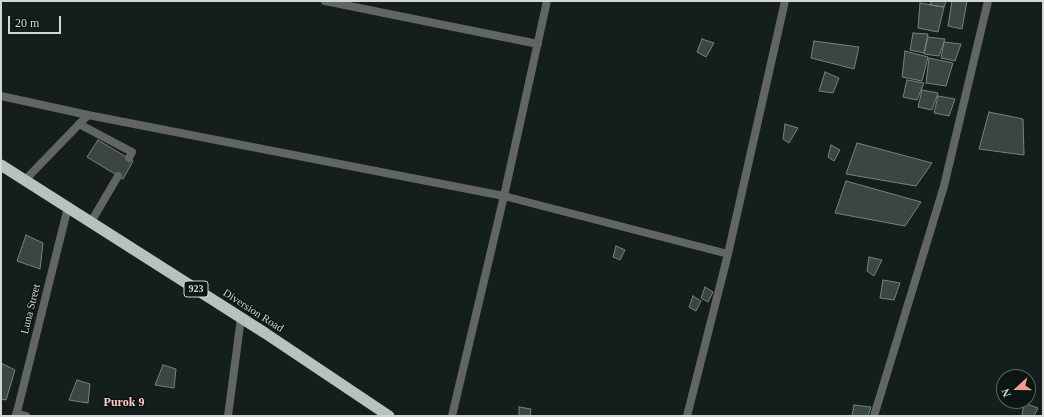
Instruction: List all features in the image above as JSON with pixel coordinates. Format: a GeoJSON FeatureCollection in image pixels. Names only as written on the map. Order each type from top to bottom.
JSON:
{"type":"FeatureCollection","features":[{"type":"Feature","properties":{"kind":"highway","name":"Diversion Road"},"geometry":{"type":"LineString","coordinates":[[1,165],[241,318],[389,416]]}},
{"type":"Feature","properties":{"kind":"street"},"geometry":{"type":"LineString","coordinates":[[325,1],[538,44]]}},
{"type":"Feature","properties":{"kind":"street"},"geometry":{"type":"LineString","coordinates":[[452,416],[504,196],[547,1]]}},
{"type":"Feature","properties":{"kind":"street"},"geometry":{"type":"LineString","coordinates":[[686,416],[728,254],[785,1]]}},
{"type":"Feature","properties":{"kind":"street"},"geometry":{"type":"LineString","coordinates":[[874,416],[944,186],[988,1]]}},
{"type":"Feature","properties":{"kind":"street"},"geometry":{"type":"LineString","coordinates":[[1,96],[88,115],[504,196],[728,254]]}},
{"type":"Feature","properties":{"kind":"street"},"geometry":{"type":"LineString","coordinates":[[25,180],[88,115]]}},
{"type":"Feature","properties":{"kind":"street"},"geometry":{"type":"LineString","coordinates":[[79,124],[132,152],[129,158]]}},
{"type":"Feature","properties":{"kind":"street"},"geometry":{"type":"LineString","coordinates":[[91,222],[118,176]]}},
{"type":"Feature","properties":{"kind":"street","name":"Luna Street"},"geometry":{"type":"LineString","coordinates":[[16,415],[68,207]]}},
{"type":"Feature","properties":{"kind":"street"},"geometry":{"type":"LineString","coordinates":[[228,416],[241,318]]}},
{"type":"Feature","properties":{"kind":"street"},"geometry":{"type":"LineString","coordinates":[[16,415],[26,416]]}},
{"type":"Feature","properties":{"kind":"building"},"geometry":{"type":"Polygon","coordinates":[[[931,1],[946,1],[944,7],[930,5],[931,1]]]}},
{"type":"Feature","properties":{"kind":"building"},"geometry":{"type":"Polygon","coordinates":[[[952,1],[967,1],[962,29],[948,26],[952,1]]]}},
{"type":"Feature","properties":{"kind":"building"},"geometry":{"type":"Polygon","coordinates":[[[920,3],[944,7],[938,32],[918,28],[920,3]]]}},
{"type":"Feature","properties":{"kind":"building"},"geometry":{"type":"Polygon","coordinates":[[[913,33],[928,34],[924,53],[910,50],[913,33]]]}},
{"type":"Feature","properties":{"kind":"building"},"geometry":{"type":"Polygon","coordinates":[[[928,37],[945,39],[939,56],[924,54],[928,37]]]}},
{"type":"Feature","properties":{"kind":"building"},"geometry":{"type":"Polygon","coordinates":[[[702,39],[714,43],[706,57],[697,52],[702,39]]]}},
{"type":"Feature","properties":{"kind":"building"},"geometry":{"type":"Polygon","coordinates":[[[814,41],[859,47],[854,69],[811,58],[814,41]]]}},
{"type":"Feature","properties":{"kind":"building"},"geometry":{"type":"Polygon","coordinates":[[[944,42],[961,44],[955,61],[941,58],[944,42]]]}},
{"type":"Feature","properties":{"kind":"building"},"geometry":{"type":"Polygon","coordinates":[[[905,51],[928,57],[922,81],[902,77],[905,51]]]}},
{"type":"Feature","properties":{"kind":"building"},"geometry":{"type":"Polygon","coordinates":[[[929,58],[953,63],[946,86],[926,83],[929,58]]]}},
{"type":"Feature","properties":{"kind":"building"},"geometry":{"type":"Polygon","coordinates":[[[825,72],[839,78],[833,93],[819,91],[825,72]]]}},
{"type":"Feature","properties":{"kind":"building"},"geometry":{"type":"Polygon","coordinates":[[[907,80],[924,83],[917,100],[903,97],[907,80]]]}},
{"type":"Feature","properties":{"kind":"building"},"geometry":{"type":"Polygon","coordinates":[[[922,90],[938,93],[932,110],[918,107],[922,90]]]}},
{"type":"Feature","properties":{"kind":"building"},"geometry":{"type":"Polygon","coordinates":[[[938,96],[955,99],[949,116],[934,113],[938,96]]]}},
{"type":"Feature","properties":{"kind":"building"},"geometry":{"type":"Polygon","coordinates":[[[989,112],[1023,119],[1024,155],[979,149],[989,112]]]}},
{"type":"Feature","properties":{"kind":"building"},"geometry":{"type":"Polygon","coordinates":[[[785,124],[798,128],[789,143],[783,139],[785,124]]]}},
{"type":"Feature","properties":{"kind":"building"},"geometry":{"type":"Polygon","coordinates":[[[98,140],[133,161],[123,179],[87,157],[98,140]]]}},
{"type":"Feature","properties":{"kind":"building"},"geometry":{"type":"Polygon","coordinates":[[[857,143],[932,163],[916,186],[846,174],[857,143]]]}},
{"type":"Feature","properties":{"kind":"building"},"geometry":{"type":"Polygon","coordinates":[[[831,145],[840,150],[834,161],[828,157],[831,145]]]}},
{"type":"Feature","properties":{"kind":"building"},"geometry":{"type":"Polygon","coordinates":[[[846,181],[921,202],[905,226],[835,213],[846,181]]]}},
{"type":"Feature","properties":{"kind":"building"},"geometry":{"type":"Polygon","coordinates":[[[26,235],[43,243],[40,269],[17,261],[26,235]]]}},
{"type":"Feature","properties":{"kind":"building"},"geometry":{"type":"Polygon","coordinates":[[[616,246],[625,250],[620,260],[613,257],[616,246]]]}},
{"type":"Feature","properties":{"kind":"building"},"geometry":{"type":"Polygon","coordinates":[[[869,257],[882,260],[874,276],[867,271],[869,257]]]}},
{"type":"Feature","properties":{"kind":"building"},"geometry":{"type":"Polygon","coordinates":[[[883,280],[900,283],[894,300],[880,298],[883,280]]]}},
{"type":"Feature","properties":{"kind":"building"},"geometry":{"type":"Polygon","coordinates":[[[705,287],[713,292],[708,302],[701,298],[705,287]]]}},
{"type":"Feature","properties":{"kind":"building"},"geometry":{"type":"Polygon","coordinates":[[[693,296],[701,301],[696,311],[689,307],[693,296]]]}},
{"type":"Feature","properties":{"kind":"building"},"geometry":{"type":"Polygon","coordinates":[[[1,363],[15,370],[6,400],[1,399],[1,363]]]}},
{"type":"Feature","properties":{"kind":"building"},"geometry":{"type":"Polygon","coordinates":[[[163,365],[176,369],[174,388],[155,385],[163,365]]]}},
{"type":"Feature","properties":{"kind":"building"},"geometry":{"type":"Polygon","coordinates":[[[77,380],[90,384],[88,403],[69,400],[77,380]]]}},
{"type":"Feature","properties":{"kind":"building"},"geometry":{"type":"Polygon","coordinates":[[[854,405],[871,407],[868,416],[852,416],[854,405]]]}},
{"type":"Feature","properties":{"kind":"building"},"geometry":{"type":"Polygon","coordinates":[[[519,407],[531,409],[530,416],[519,416],[519,407]]]}},
{"type":"Feature","properties":{"kind":"building"},"geometry":{"type":"Polygon","coordinates":[[[1038,408],[1034,416],[1022,416],[1023,409],[1038,408]]]}},
{"type":"Feature","properties":{"kind":"district","name":"Purok 9"},"geometry":{"type":"Point","coordinates":[124,403]}}]}
